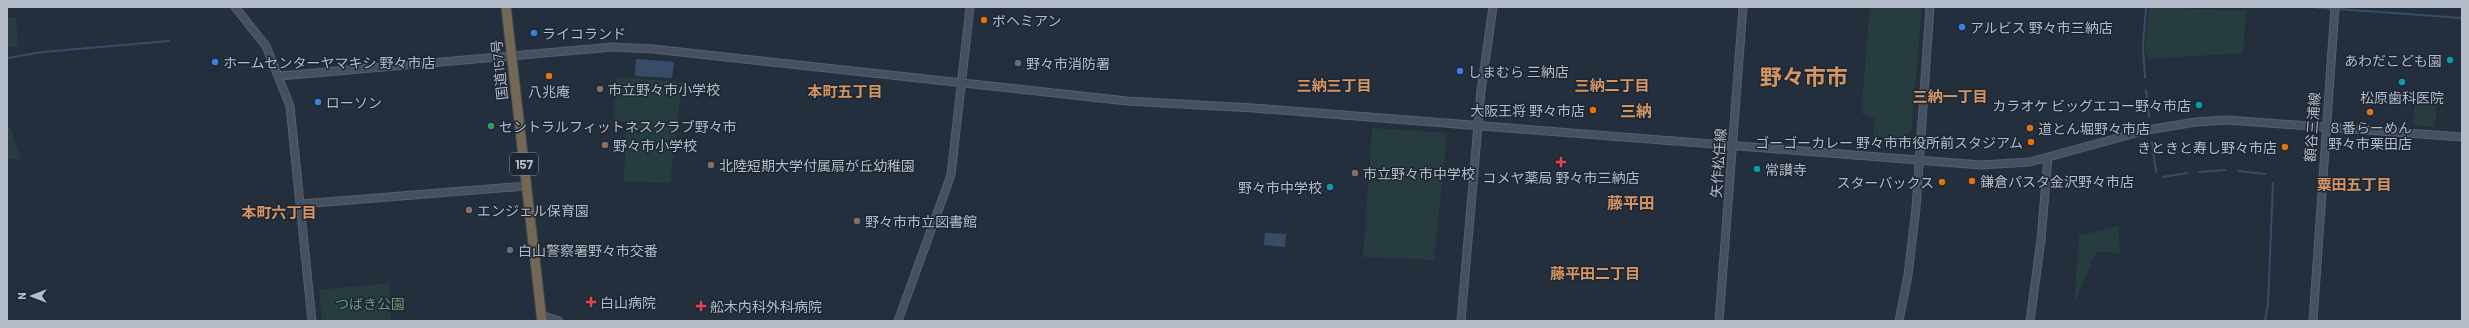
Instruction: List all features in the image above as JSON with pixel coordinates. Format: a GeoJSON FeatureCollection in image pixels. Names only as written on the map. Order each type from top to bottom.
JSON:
{"type":"FeatureCollection","features":[{"type":"Feature","properties":{"kind":"highway","name":"国道157号"},"geometry":{"type":"LineString","coordinates":[[506,7],[541,318]]}},
{"type":"Feature","properties":{"kind":"street"},"geometry":{"type":"LineString","coordinates":[[235,7],[266,46],[280,76],[290,106],[312,321]]}},
{"type":"Feature","properties":{"kind":"street"},"geometry":{"type":"LineString","coordinates":[[898,321],[951,175],[960,83],[970,7]]}},
{"type":"Feature","properties":{"kind":"street"},"geometry":{"type":"LineString","coordinates":[[1461,321],[1481,91],[1493,7]]}},
{"type":"Feature","properties":{"kind":"street","name":"矢作松任線"},"geometry":{"type":"LineString","coordinates":[[1719,321],[1743,7]]}},
{"type":"Feature","properties":{"kind":"street"},"geometry":{"type":"LineString","coordinates":[[1899,321],[1915,216],[1930,7]]}},
{"type":"Feature","properties":{"kind":"street","name":"額谷三浦線"},"geometry":{"type":"LineString","coordinates":[[2313,321],[2334,9]]}},
{"type":"Feature","properties":{"kind":"street"},"geometry":{"type":"LineString","coordinates":[[280,76],[613,47],[654,49],[1127,101],[1253,108],[1849,156],[1981,165],[2030,162],[2148,130],[2196,122],[2227,120],[2462,137]]}},
{"type":"Feature","properties":{"kind":"street"},"geometry":{"type":"LineString","coordinates":[[2030,321],[2041,240],[2048,157]]}},
{"type":"Feature","properties":{"kind":"street"},"geometry":{"type":"LineString","coordinates":[[301,204],[527,186]]}},
{"type":"Feature","properties":{"kind":"street"},"geometry":{"type":"LineString","coordinates":[[541,318],[559,321]]}},
{"type":"Feature","properties":{"kind":"green space"},"geometry":{"type":"Polygon","coordinates":[[[1870,7],[1922,7],[1911,133],[1907,133],[1899,139],[1873,136],[1875,119],[1861,113],[1870,7]]]}},
{"type":"Feature","properties":{"kind":"green space"},"geometry":{"type":"Polygon","coordinates":[[[2149,7],[2246,11],[2243,53],[2149,59],[2145,50],[2149,7]]]}},
{"type":"Feature","properties":{"kind":"green space"},"geometry":{"type":"Polygon","coordinates":[[[7,18],[16,18],[18,47],[7,47],[7,18]]]}},
{"type":"Feature","properties":{"kind":"green space"},"geometry":{"type":"Polygon","coordinates":[[[616,77],[682,82],[670,183],[624,181],[626,122],[613,121],[616,77]]]}},
{"type":"Feature","properties":{"kind":"green space"},"geometry":{"type":"Polygon","coordinates":[[[2415,97],[2437,99],[2435,127],[2416,125],[2413,122],[2415,97]]]}},
{"type":"Feature","properties":{"kind":"green space"},"geometry":{"type":"Polygon","coordinates":[[[7,127],[10,127],[21,159],[7,159],[7,127]]]}},
{"type":"Feature","properties":{"kind":"green space"},"geometry":{"type":"Polygon","coordinates":[[[1372,128],[1447,133],[1434,260],[1363,257],[1372,128]]]}},
{"type":"Feature","properties":{"kind":"green space"},"geometry":{"type":"Polygon","coordinates":[[[2118,226],[2120,253],[2096,252],[2074,305],[2079,236],[2118,226]]]}},
{"type":"Feature","properties":{"kind":"green space","name":"つばき公園"},"geometry":{"type":"Polygon","coordinates":[[[389,283],[391,321],[322,321],[319,290],[389,283]]]}},
{"type":"Feature","properties":{"kind":"water"},"geometry":{"type":"Polygon","coordinates":[[[636,59],[674,62],[672,78],[635,76],[636,59]]]}},
{"type":"Feature","properties":{"kind":"water"},"geometry":{"type":"Polygon","coordinates":[[[1265,233],[1286,234],[1285,247],[1264,245],[1265,233]]]}},
{"type":"Feature","properties":{"kind":"waterway"},"geometry":{"type":"LineString","coordinates":[[2145,78],[2143,47],[2146,7]]}},
{"type":"Feature","properties":{"kind":"waterway"},"geometry":{"type":"LineString","coordinates":[[2311,7],[2333,9]]}},
{"type":"Feature","properties":{"kind":"waterway"},"geometry":{"type":"LineString","coordinates":[[2338,9],[2462,18]]}},
{"type":"Feature","properties":{"kind":"waterway"},"geometry":{"type":"LineString","coordinates":[[7,58],[43,52],[169,41]]}},
{"type":"Feature","properties":{"kind":"waterway"},"geometry":{"type":"LineString","coordinates":[[2146,90],[2149,117]]}},
{"type":"Feature","properties":{"kind":"waterway"},"geometry":{"type":"LineString","coordinates":[[2152,142],[2156,172]]}},
{"type":"Feature","properties":{"kind":"waterway"},"geometry":{"type":"LineString","coordinates":[[2199,172],[2225,170]]}},
{"type":"Feature","properties":{"kind":"waterway"},"geometry":{"type":"LineString","coordinates":[[2238,171],[2265,174]]}},
{"type":"Feature","properties":{"kind":"waterway"},"geometry":{"type":"LineString","coordinates":[[2163,177],[2187,173]]}},
{"type":"Feature","properties":{"kind":"waterway"},"geometry":{"type":"LineString","coordinates":[[2265,321],[2268,304],[2273,183]]}},
{"type":"Feature","properties":{"kind":"place","name":"ボヘミアン"},"geometry":{"type":"Point","coordinates":[984,20]}},
{"type":"Feature","properties":{"kind":"place","name":"アルビス 野々市三納店"},"geometry":{"type":"Point","coordinates":[1962,27]}},
{"type":"Feature","properties":{"kind":"place","name":"ライコランド"},"geometry":{"type":"Point","coordinates":[534,33]}},
{"type":"Feature","properties":{"kind":"place","name":"あわだこども園"},"geometry":{"type":"Point","coordinates":[2450,60]}},
{"type":"Feature","properties":{"kind":"place","name":"ホームセンターヤマキシ 野々市店"},"geometry":{"type":"Point","coordinates":[215,62]}},
{"type":"Feature","properties":{"kind":"place","name":"野々市消防署"},"geometry":{"type":"Point","coordinates":[1018,63]}},
{"type":"Feature","properties":{"kind":"place","name":"しまむら 三納店"},"geometry":{"type":"Point","coordinates":[1460,71]}},
{"type":"Feature","properties":{"kind":"place","name":"八兆庵"},"geometry":{"type":"Point","coordinates":[549,76]}},
{"type":"Feature","properties":{"kind":"place","name":"松原歯科医院"},"geometry":{"type":"Point","coordinates":[2402,82]}},
{"type":"Feature","properties":{"kind":"place","name":"市立野々市小学校"},"geometry":{"type":"Point","coordinates":[600,89]}},
{"type":"Feature","properties":{"kind":"place","name":"ローソン"},"geometry":{"type":"Point","coordinates":[318,102]}},
{"type":"Feature","properties":{"kind":"place","name":"カラオケ ビッグエコー野々市店"},"geometry":{"type":"Point","coordinates":[2199,105]}},
{"type":"Feature","properties":{"kind":"place","name":"大阪王将 野々市店"},"geometry":{"type":"Point","coordinates":[1593,110]}},
{"type":"Feature","properties":{"kind":"place","name":"８番らーめん 野々市栗田店"},"geometry":{"type":"Point","coordinates":[2370,112]}},
{"type":"Feature","properties":{"kind":"place","name":"セントラルフィットネスクラブ野々市"},"geometry":{"type":"Point","coordinates":[491,126]}},
{"type":"Feature","properties":{"kind":"place","name":"道とん堀野々市店"},"geometry":{"type":"Point","coordinates":[2030,128]}},
{"type":"Feature","properties":{"kind":"place","name":"ゴーゴーカレー 野々市市役所前スタジアム"},"geometry":{"type":"Point","coordinates":[2031,142]}},
{"type":"Feature","properties":{"kind":"place","name":"野々市小学校"},"geometry":{"type":"Point","coordinates":[605,145]}},
{"type":"Feature","properties":{"kind":"place","name":"きときと寿し野々市店"},"geometry":{"type":"Point","coordinates":[2285,147]}},
{"type":"Feature","properties":{"kind":"place","name":"コメヤ薬局 野々市三納店"},"geometry":{"type":"Point","coordinates":[1561,162]}},
{"type":"Feature","properties":{"kind":"place","name":"北陸短期大学付属扇が丘幼稚園"},"geometry":{"type":"Point","coordinates":[711,165]}},
{"type":"Feature","properties":{"kind":"place","name":"常讃寺"},"geometry":{"type":"Point","coordinates":[1757,169]}},
{"type":"Feature","properties":{"kind":"place","name":"市立野々市中学校"},"geometry":{"type":"Point","coordinates":[1355,173]}},
{"type":"Feature","properties":{"kind":"place","name":"鎌倉パスタ金沢野々市店"},"geometry":{"type":"Point","coordinates":[1972,181]}},
{"type":"Feature","properties":{"kind":"place","name":"スターバックス"},"geometry":{"type":"Point","coordinates":[1942,182]}},
{"type":"Feature","properties":{"kind":"place","name":"野々市中学校"},"geometry":{"type":"Point","coordinates":[1330,187]}},
{"type":"Feature","properties":{"kind":"place","name":"エンジェル保育園"},"geometry":{"type":"Point","coordinates":[469,210]}},
{"type":"Feature","properties":{"kind":"place","name":"野々市市立図書館"},"geometry":{"type":"Point","coordinates":[857,221]}},
{"type":"Feature","properties":{"kind":"place","name":"白山警察署野々市交番"},"geometry":{"type":"Point","coordinates":[510,250]}},
{"type":"Feature","properties":{"kind":"place","name":"白山病院"},"geometry":{"type":"Point","coordinates":[591,302]}},
{"type":"Feature","properties":{"kind":"place","name":"舩木内科外科病院"},"geometry":{"type":"Point","coordinates":[701,306]}},
{"type":"Feature","properties":{"kind":"district","name":"野々市市"},"geometry":{"type":"Point","coordinates":[1804,76]}},
{"type":"Feature","properties":{"kind":"district","name":"三納三丁目"},"geometry":{"type":"Point","coordinates":[1334,85]}},
{"type":"Feature","properties":{"kind":"district","name":"三納二丁目"},"geometry":{"type":"Point","coordinates":[1612,85]}},
{"type":"Feature","properties":{"kind":"district","name":"本町五丁目"},"geometry":{"type":"Point","coordinates":[845,91]}},
{"type":"Feature","properties":{"kind":"district","name":"三納一丁目"},"geometry":{"type":"Point","coordinates":[1950,96]}},
{"type":"Feature","properties":{"kind":"district","name":"三納"},"geometry":{"type":"Point","coordinates":[1636,110]}},
{"type":"Feature","properties":{"kind":"district","name":"粟田五丁目"},"geometry":{"type":"Point","coordinates":[2354,184]}},
{"type":"Feature","properties":{"kind":"district","name":"藤平田"},"geometry":{"type":"Point","coordinates":[1631,202]}},
{"type":"Feature","properties":{"kind":"district","name":"本町六丁目"},"geometry":{"type":"Point","coordinates":[279,212]}},
{"type":"Feature","properties":{"kind":"district","name":"藤平田二丁目"},"geometry":{"type":"Point","coordinates":[1595,273]}}]}
